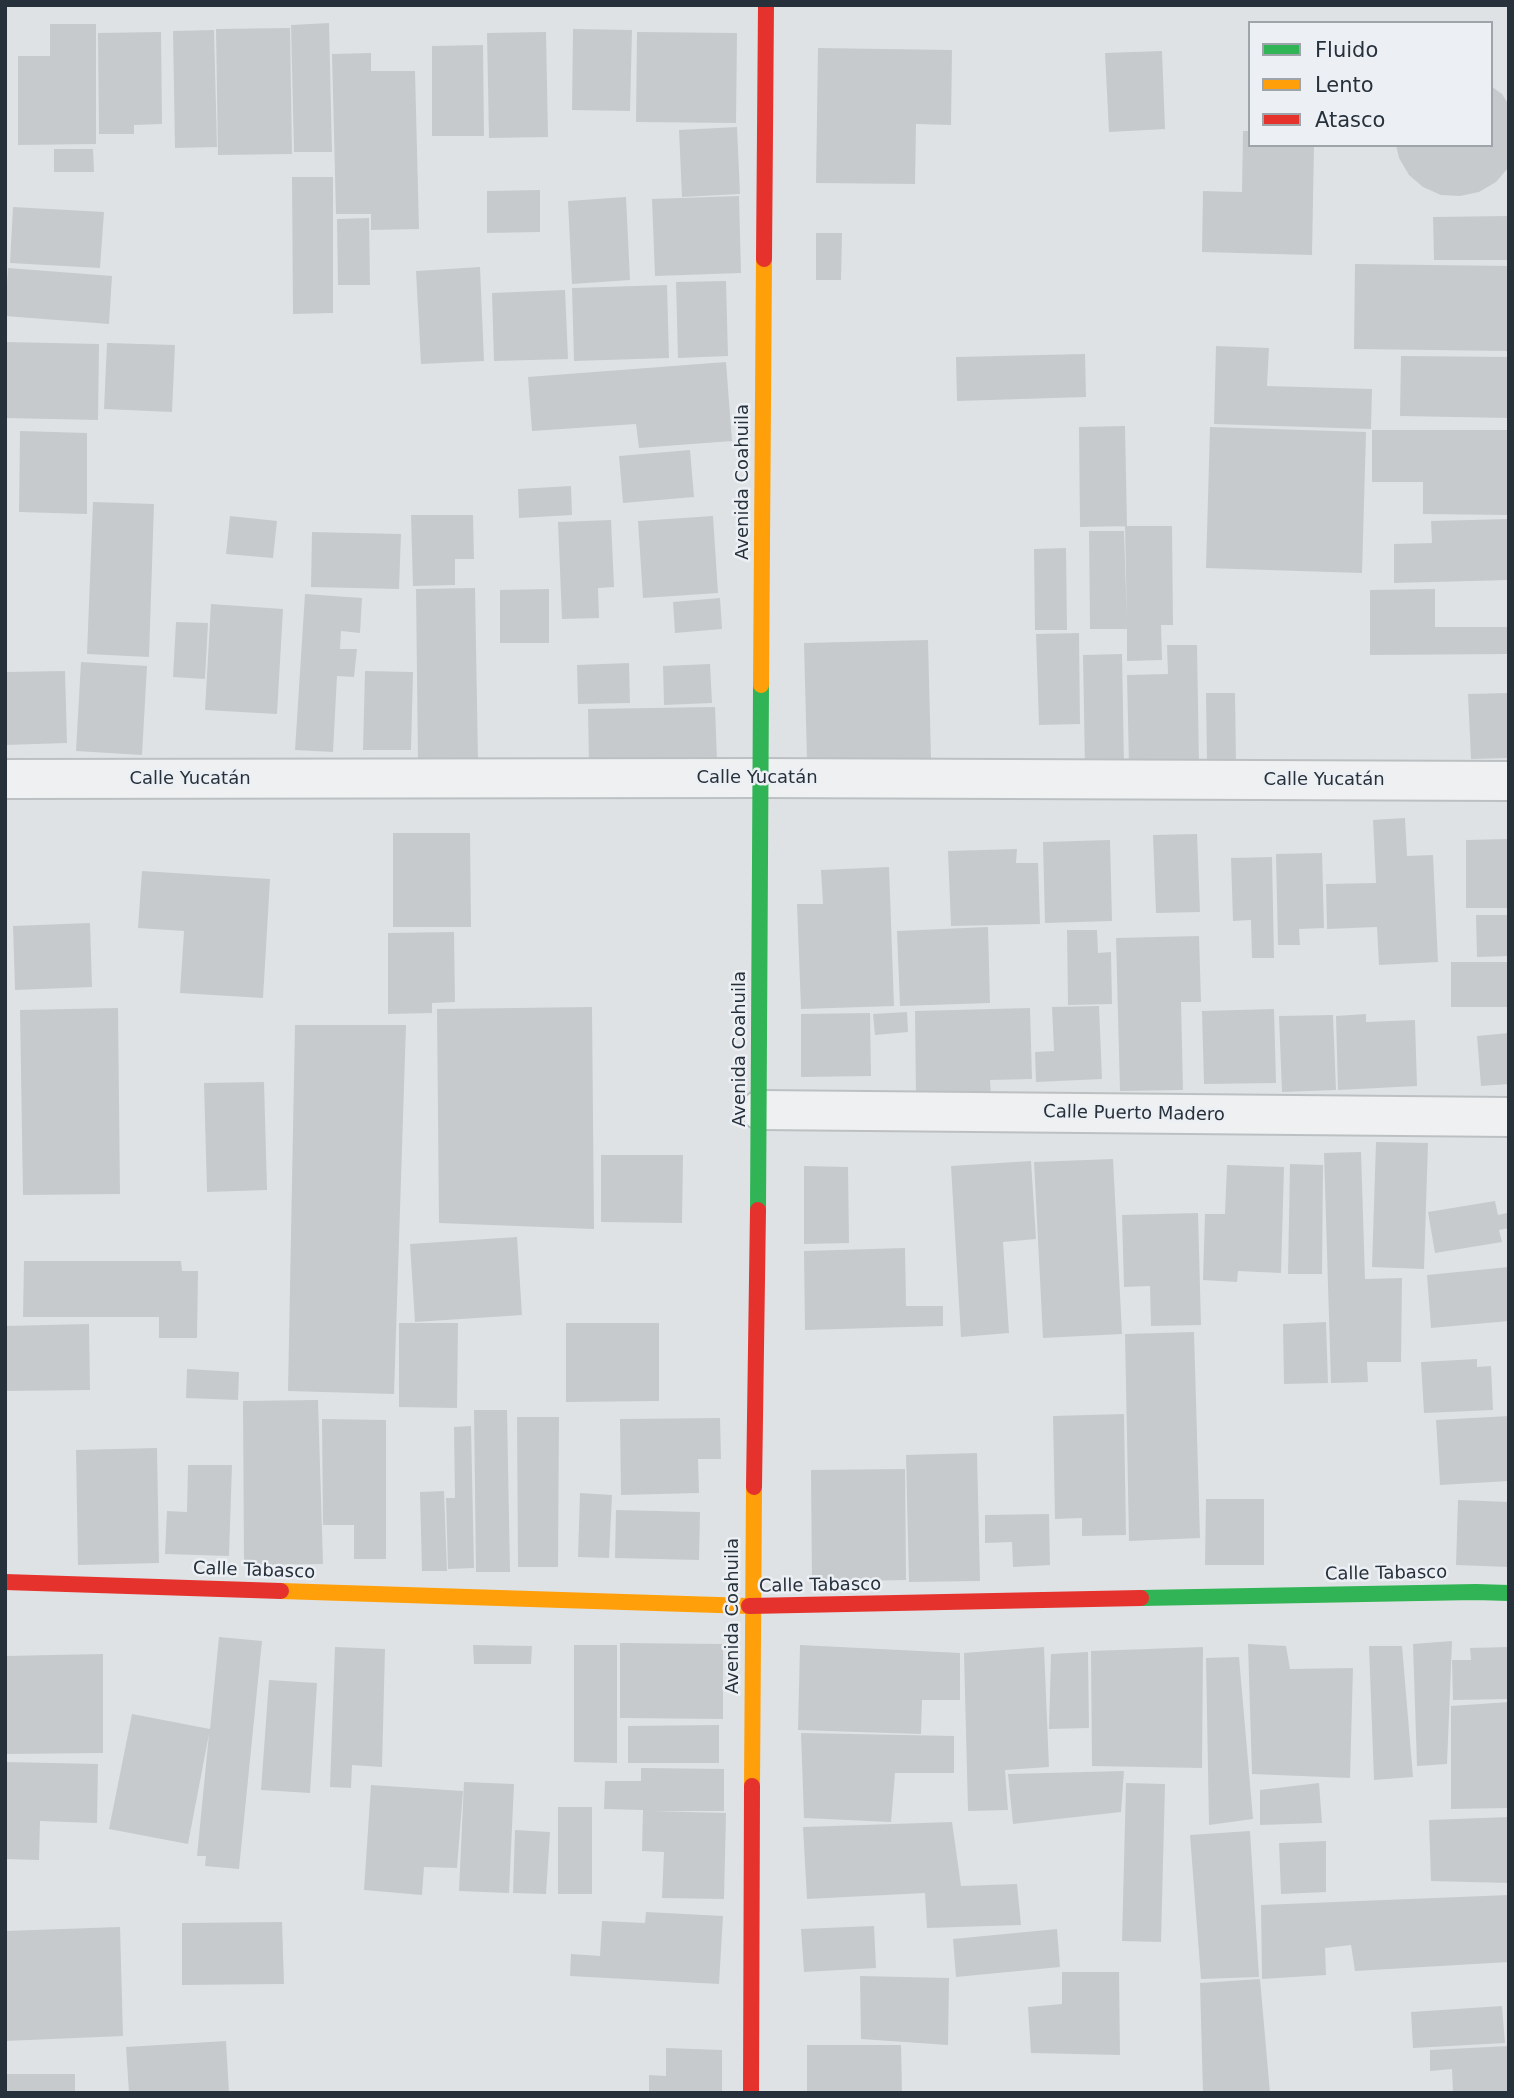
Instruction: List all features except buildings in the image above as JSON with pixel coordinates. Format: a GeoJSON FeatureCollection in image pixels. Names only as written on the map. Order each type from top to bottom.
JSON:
{"type":"FeatureCollection","features":[{"type":"Feature","properties":{"kind":"street","name":"Avenida Coahuila"},"geometry":{"type":"LineString","coordinates":[[751,2093],[752,1606],[760,1110],[766,5]]}},
{"type":"Feature","properties":{"kind":"street","name":"Calle Yucatán"},"geometry":{"type":"LineString","coordinates":[[5,779],[1509,781]]}},
{"type":"Feature","properties":{"kind":"street","name":"Calle Puerto Madero"},"geometry":{"type":"LineString","coordinates":[[760,1110],[1509,1117]]}},
{"type":"Feature","properties":{"kind":"street","name":"Calle Tabasco"},"geometry":{"type":"LineString","coordinates":[[5,1582],[752,1606],[1509,1593]]}},
{"type":"Feature","properties":{"kind":"traffic: fast"},"geometry":{"type":"LineString","coordinates":[[758,1210],[761,685]]}},
{"type":"Feature","properties":{"kind":"traffic: fast"},"geometry":{"type":"LineString","coordinates":[[1141,1598],[1509,1593]]}},
{"type":"Feature","properties":{"kind":"traffic: slow"},"geometry":{"type":"LineString","coordinates":[[761,685],[764,259]]}},
{"type":"Feature","properties":{"kind":"traffic: slow"},"geometry":{"type":"LineString","coordinates":[[752,1786],[754,1487]]}},
{"type":"Feature","properties":{"kind":"traffic: slow"},"geometry":{"type":"LineString","coordinates":[[281,1591],[749,1606]]}},
{"type":"Feature","properties":{"kind":"traffic: jam"},"geometry":{"type":"LineString","coordinates":[[764,259],[766,5]]}},
{"type":"Feature","properties":{"kind":"traffic: jam"},"geometry":{"type":"LineString","coordinates":[[754,1487],[758,1210]]}},
{"type":"Feature","properties":{"kind":"traffic: jam"},"geometry":{"type":"LineString","coordinates":[[5,1582],[281,1591]]}},
{"type":"Feature","properties":{"kind":"traffic: jam"},"geometry":{"type":"LineString","coordinates":[[749,1606],[1141,1598]]}},
{"type":"Feature","properties":{"kind":"traffic: jam"},"geometry":{"type":"LineString","coordinates":[[751,2093],[752,1786]]}}]}
